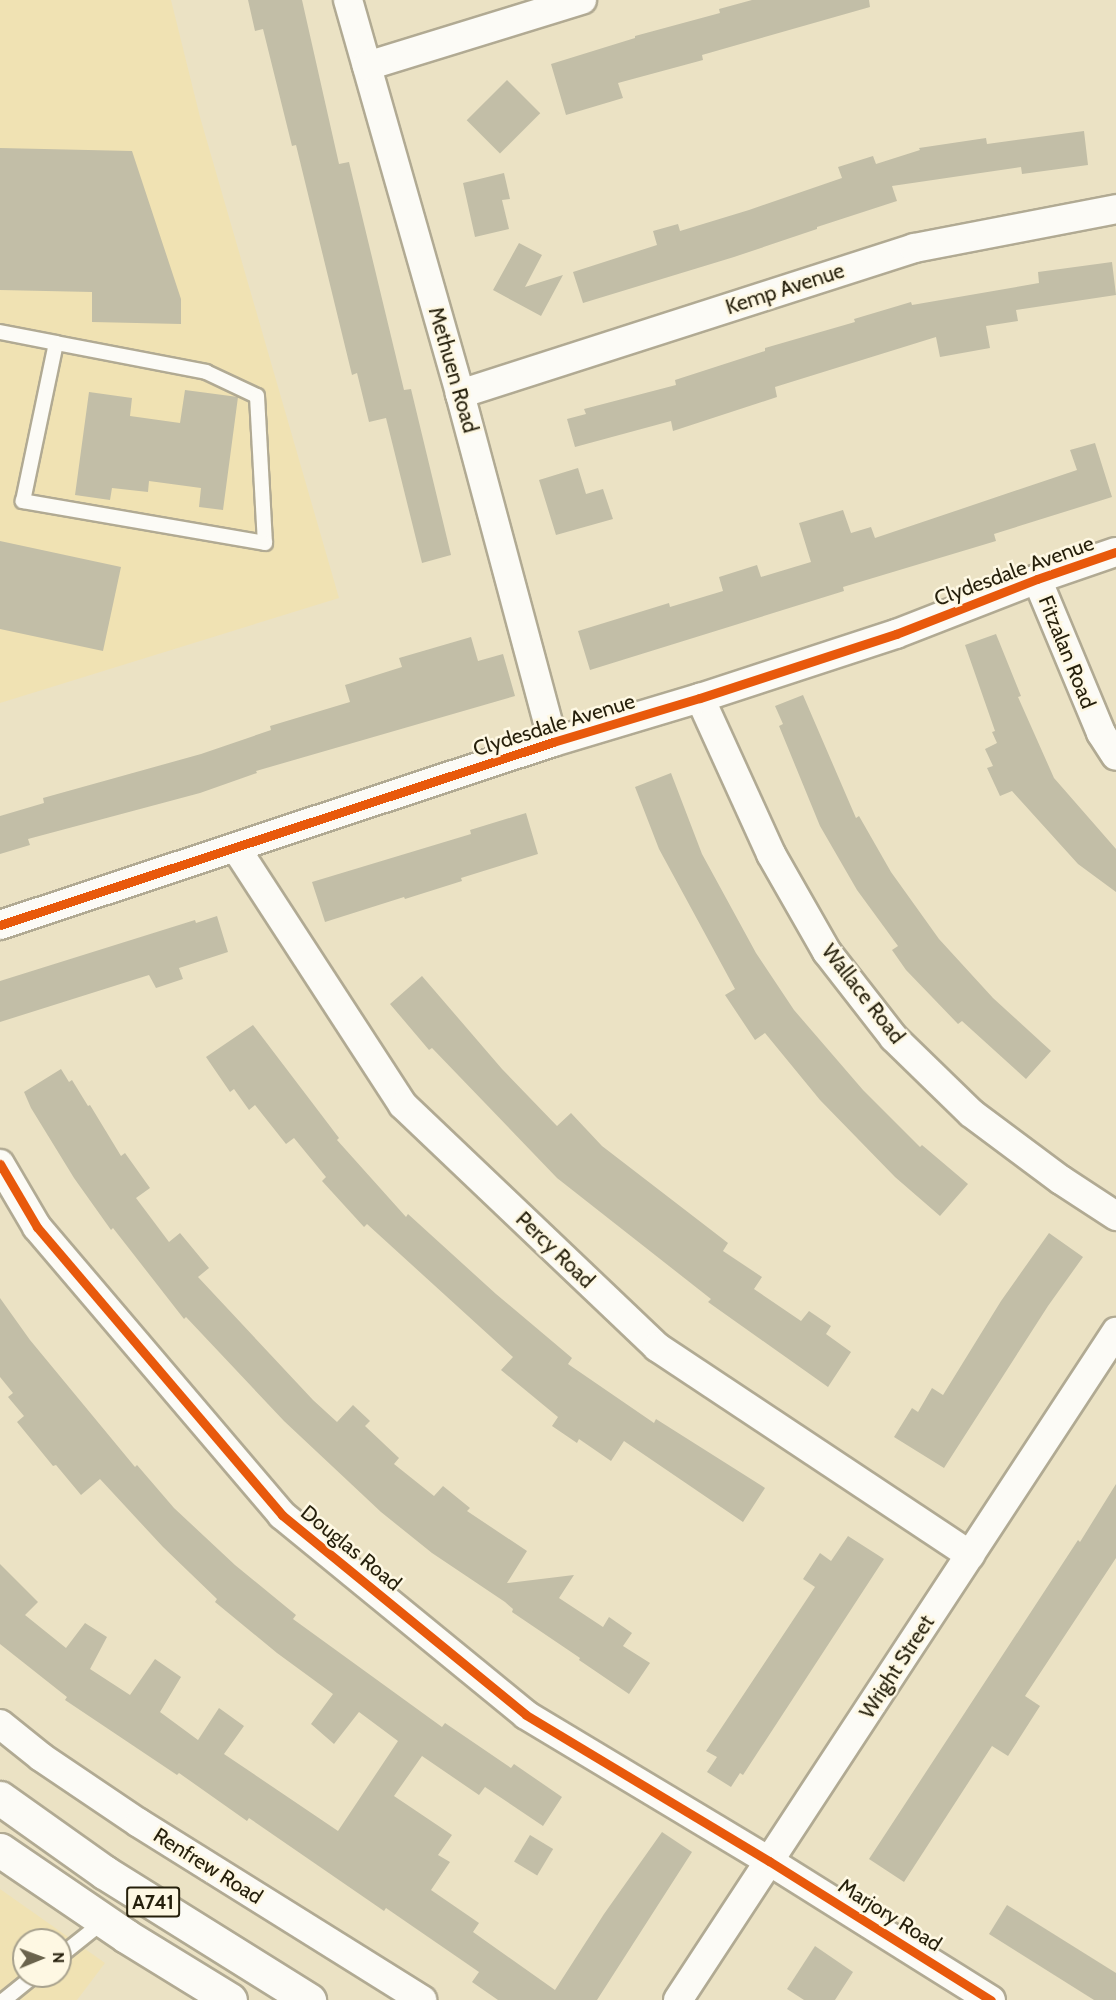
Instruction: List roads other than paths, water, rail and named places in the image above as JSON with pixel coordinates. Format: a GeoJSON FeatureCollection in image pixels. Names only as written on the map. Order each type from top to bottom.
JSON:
{"type":"FeatureCollection","features":[{"type":"Feature","properties":{"kind":"main road","name":"A741"},"geometry":{"type":"LineString","coordinates":[[0,1798],[104,1872],[309,2000]]}},
{"type":"Feature","properties":{"kind":"main road","name":"A741"},"geometry":{"type":"LineString","coordinates":[[0,1850],[104,1921],[230,2000]]}},
{"type":"Feature","properties":{"kind":"street","name":"Methuen Road"},"geometry":{"type":"LineString","coordinates":[[348,0],[460,394],[553,742]]}},
{"type":"Feature","properties":{"kind":"street"},"geometry":{"type":"LineString","coordinates":[[367,66],[582,0]]}},
{"type":"Feature","properties":{"kind":"street","name":"Kemp Avenue"},"geometry":{"type":"LineString","coordinates":[[460,394],[914,248],[1116,209]]}},
{"type":"Feature","properties":{"kind":"street","name":"Clydesdale Avenue"},"geometry":{"type":"LineString","coordinates":[[0,925],[553,742],[700,698],[896,634],[1037,579],[1116,552]]}},
{"type":"Feature","properties":{"kind":"street","name":"Fitzalan Road"},"geometry":{"type":"LineString","coordinates":[[1037,579],[1101,734],[1116,756]]}},
{"type":"Feature","properties":{"kind":"street","name":"Wallace Road"},"geometry":{"type":"LineString","coordinates":[[700,698],[771,854],[827,952],[894,1038],[971,1113],[1061,1180],[1116,1216]]}},
{"type":"Feature","properties":{"kind":"street","name":"Percy Road"},"geometry":{"type":"LineString","coordinates":[[236,848],[403,1105],[411,1113],[657,1347],[970,1555]]}},
{"type":"Feature","properties":{"kind":"street","name":"Douglas Road"},"geometry":{"type":"LineString","coordinates":[[0,1164],[37,1227],[282,1515],[526,1715],[769,1861]]}},
{"type":"Feature","properties":{"kind":"street","name":"Wright Street"},"geometry":{"type":"LineString","coordinates":[[678,2000],[1116,1332]]}},
{"type":"Feature","properties":{"kind":"street","name":"Renfrew Road"},"geometry":{"type":"LineString","coordinates":[[0,1725],[41,1757],[140,1823],[422,2000]]}},
{"type":"Feature","properties":{"kind":"street","name":"Marjory Road"},"geometry":{"type":"LineString","coordinates":[[769,1861],[991,2000]]}},
{"type":"Feature","properties":{"kind":"lane"},"geometry":{"type":"LineString","coordinates":[[0,332],[206,372],[257,396],[266,543],[23,501],[56,343]]}},
{"type":"Feature","properties":{"kind":"lane"},"geometry":{"type":"LineString","coordinates":[[72,1946],[104,1921]]}},
{"type":"Feature","properties":{"kind":"lane"},"geometry":{"type":"LineString","coordinates":[[4,2000],[19,1988]]}}]}
